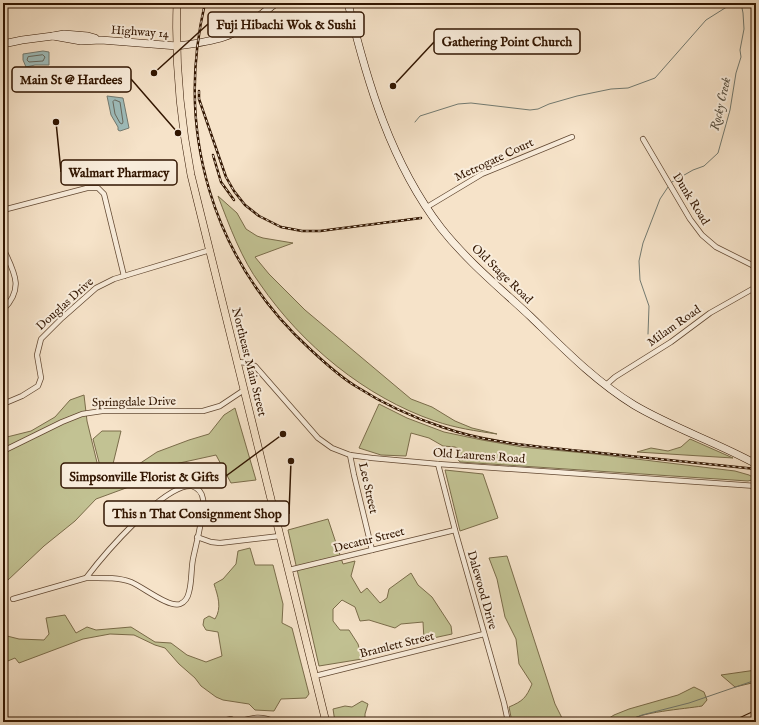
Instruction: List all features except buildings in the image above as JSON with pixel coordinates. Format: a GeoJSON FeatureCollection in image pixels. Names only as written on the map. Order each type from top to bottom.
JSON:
{"type":"FeatureCollection","features":[{"type":"Feature","properties":{"kind":"highway"},"geometry":{"type":"LineString","coordinates":[[741,722],[756,715]]}},
{"type":"Feature","properties":{"kind":"main road","name":"Northeast Main Street"},"geometry":{"type":"LineString","coordinates":[[177,3],[179,86],[184,137],[195,192],[315,676],[324,722]]}},
{"type":"Feature","properties":{"kind":"street","name":"Highway 14"},"geometry":{"type":"LineString","coordinates":[[4,42],[64,34],[88,36],[101,40],[178,46],[218,39],[231,34],[276,3]]}},
{"type":"Feature","properties":{"kind":"street","name":"Old Stage Road"},"geometry":{"type":"LineString","coordinates":[[348,3],[364,64],[384,126],[408,177],[426,207],[451,240],[560,345],[606,385],[659,419],[756,464]]}},
{"type":"Feature","properties":{"kind":"street","name":"Metrogate Court"},"geometry":{"type":"LineString","coordinates":[[426,207],[482,174],[572,136]]}},
{"type":"Feature","properties":{"kind":"street","name":"Dunk Road"},"geometry":{"type":"LineString","coordinates":[[643,139],[690,219],[702,235],[716,247],[756,267]]}},
{"type":"Feature","properties":{"kind":"street"},"geometry":{"type":"LineString","coordinates":[[3,210],[86,188],[98,188],[104,194],[124,276]]}},
{"type":"Feature","properties":{"kind":"street"},"geometry":{"type":"LineString","coordinates":[[3,248],[14,272],[16,284],[12,299],[3,310]]}},
{"type":"Feature","properties":{"kind":"street","name":"Douglas Drive"},"geometry":{"type":"LineString","coordinates":[[3,404],[34,390],[40,384],[41,378],[37,360],[37,351],[41,339],[96,288],[106,282],[124,276],[210,250]]}},
{"type":"Feature","properties":{"kind":"street","name":"Milam Road"},"geometry":{"type":"LineString","coordinates":[[606,385],[615,377],[671,342],[710,314],[756,287]]}},
{"type":"Feature","properties":{"kind":"street","name":"Old Laurens Road"},"geometry":{"type":"LineString","coordinates":[[238,362],[249,363],[255,366],[318,438],[332,448],[350,455],[438,464],[756,486]]}},
{"type":"Feature","properties":{"kind":"street","name":"Springdale Drive"},"geometry":{"type":"LineString","coordinates":[[3,451],[62,422],[82,414],[102,411],[203,411],[220,406],[244,390]]}},
{"type":"Feature","properties":{"kind":"street","name":"Lee Street"},"geometry":{"type":"LineString","coordinates":[[350,455],[372,550]]}},
{"type":"Feature","properties":{"kind":"street","name":"Dalewood Drive"},"geometry":{"type":"LineString","coordinates":[[438,464],[504,703],[507,717],[506,722]]}},
{"type":"Feature","properties":{"kind":"street"},"geometry":{"type":"LineString","coordinates":[[13,599],[86,578],[98,578],[125,580],[169,603],[175,605],[181,603],[186,598],[189,591],[203,505],[202,496],[199,490],[195,487],[183,486],[170,494],[136,521],[86,578]]}},
{"type":"Feature","properties":{"kind":"street","name":"Decatur Street"},"geometry":{"type":"LineString","coordinates":[[289,570],[455,530]]}},
{"type":"Feature","properties":{"kind":"street"},"geometry":{"type":"LineString","coordinates":[[197,537],[220,543],[280,536]]}},
{"type":"Feature","properties":{"kind":"street","name":"Bramlett Street"},"geometry":{"type":"LineString","coordinates":[[315,676],[484,634]]}},
{"type":"Feature","properties":{"kind":"street"},"geometry":{"type":"LineString","coordinates":[[226,722],[227,720],[231,719],[236,722],[260,717],[275,722]]}},
{"type":"Feature","properties":{"kind":"green space"},"geometry":{"type":"Polygon","coordinates":[[[218,196],[237,213],[246,229],[257,236],[293,243],[255,257],[269,274],[305,310],[411,399],[432,407],[455,421],[472,428],[497,434],[450,426],[409,411],[360,383],[315,348],[295,328],[253,275],[231,230],[218,196]]]}},
{"type":"Feature","properties":{"kind":"green space"},"geometry":{"type":"Polygon","coordinates":[[[84,395],[87,421],[101,479],[115,480],[157,452],[209,434],[224,415],[235,408],[256,480],[231,483],[216,455],[175,464],[126,488],[96,499],[75,521],[44,546],[8,580],[3,579],[3,438],[31,431],[55,417],[70,400],[84,395]]]}},
{"type":"Feature","properties":{"kind":"green space"},"geometry":{"type":"Polygon","coordinates":[[[379,404],[407,418],[444,432],[482,440],[522,447],[595,454],[735,471],[749,475],[756,479],[748,481],[460,462],[456,457],[459,449],[455,447],[443,446],[429,438],[411,433],[406,456],[381,455],[359,448],[379,404]]]}},
{"type":"Feature","properties":{"kind":"green space"},"geometry":{"type":"Polygon","coordinates":[[[102,431],[121,431],[112,468],[108,474],[102,474],[93,439],[102,431]]]}},
{"type":"Feature","properties":{"kind":"green space"},"geometry":{"type":"Polygon","coordinates":[[[690,439],[733,458],[637,452],[651,448],[668,451],[681,447],[690,439]]]}},
{"type":"Feature","properties":{"kind":"green space"},"geometry":{"type":"Polygon","coordinates":[[[445,470],[483,474],[498,518],[460,531],[445,470]]]}},
{"type":"Feature","properties":{"kind":"green space"},"geometry":{"type":"Polygon","coordinates":[[[328,519],[343,564],[355,561],[351,576],[361,593],[367,588],[380,603],[387,598],[389,589],[411,573],[418,585],[432,597],[451,626],[452,634],[424,640],[423,622],[401,624],[395,628],[369,620],[360,621],[355,607],[342,600],[333,609],[333,621],[340,630],[349,630],[358,644],[362,659],[319,666],[288,530],[328,519]]]}},
{"type":"Feature","properties":{"kind":"green space"},"geometry":{"type":"Polygon","coordinates":[[[250,548],[255,565],[273,565],[283,604],[282,623],[292,628],[309,694],[306,698],[281,699],[274,711],[255,710],[249,704],[223,700],[216,697],[201,686],[165,648],[134,635],[110,634],[83,639],[19,663],[15,658],[3,663],[3,635],[19,639],[44,640],[49,634],[46,618],[65,615],[76,633],[87,627],[96,630],[131,627],[155,642],[171,643],[187,655],[206,662],[222,656],[218,632],[206,630],[203,625],[204,619],[209,616],[215,619],[217,615],[219,606],[214,584],[223,579],[236,564],[238,551],[250,548]]]}},
{"type":"Feature","properties":{"kind":"green space"},"geometry":{"type":"Polygon","coordinates":[[[507,556],[555,704],[564,722],[512,722],[509,707],[518,703],[524,698],[532,684],[519,664],[516,639],[505,617],[497,579],[489,558],[507,556]]]}},
{"type":"Feature","properties":{"kind":"green space"},"geometry":{"type":"Polygon","coordinates":[[[756,670],[756,682],[735,687],[721,675],[756,670]]]}},
{"type":"Feature","properties":{"kind":"green space"},"geometry":{"type":"Polygon","coordinates":[[[694,687],[704,692],[707,700],[702,706],[651,713],[627,722],[603,722],[614,715],[629,709],[678,695],[694,687]]]}},
{"type":"Feature","properties":{"kind":"green space"},"geometry":{"type":"Polygon","coordinates":[[[362,701],[368,704],[365,714],[365,722],[335,722],[333,709],[345,706],[352,707],[362,701]]]}},
{"type":"Feature","properties":{"kind":"water"},"geometry":{"type":"Polygon","coordinates":[[[43,51],[49,52],[49,65],[35,65],[26,67],[23,60],[23,54],[43,51]]]}},
{"type":"Feature","properties":{"kind":"water"},"geometry":{"type":"Polygon","coordinates":[[[107,96],[123,98],[129,128],[120,131],[118,130],[118,127],[111,115],[107,96]]]}},
{"type":"Feature","properties":{"kind":"waterway"},"geometry":{"type":"LineString","coordinates":[[415,122],[420,116],[458,104],[471,103],[530,110],[538,109],[549,104],[577,96],[611,89],[628,88],[655,78],[706,20],[733,3]]}},
{"type":"Feature","properties":{"kind":"waterway","name":"Rocky Creek"},"geometry":{"type":"LineString","coordinates":[[672,182],[693,170],[704,166],[718,153],[730,110],[736,73],[741,57],[740,50],[744,29],[741,3]]}},
{"type":"Feature","properties":{"kind":"waterway","name":"Rocky Creek"},"geometry":{"type":"LineString","coordinates":[[648,334],[649,306],[640,280],[639,261],[643,243],[660,199],[668,187]]}},
{"type":"Feature","properties":{"kind":"waterway"},"geometry":{"type":"LineString","coordinates":[[625,722],[642,715],[689,703],[756,680]]}},
{"type":"Feature","properties":{"kind":"railway"},"geometry":{"type":"LineString","coordinates":[[205,3],[197,51],[195,99],[199,146],[210,191],[226,235],[248,276],[277,315],[333,370],[367,393],[399,410],[442,427],[476,437],[529,445],[756,469]]}},
{"type":"Feature","properties":{"kind":"railway"},"geometry":{"type":"LineString","coordinates":[[199,91],[199,99],[226,177],[234,191],[245,205],[259,216],[281,227],[302,231],[320,231],[421,218]]}},
{"type":"Feature","properties":{"kind":"railway"},"geometry":{"type":"LineString","coordinates":[[213,155],[221,182],[234,200]]}},
{"type":"Feature","properties":{"kind":"place","name":"Fuji Hibachi Wok & Sushi"},"geometry":{"type":"Point","coordinates":[154,73]}},
{"type":"Feature","properties":{"kind":"place","name":"Gathering Point Church"},"geometry":{"type":"Point","coordinates":[393,86]}},
{"type":"Feature","properties":{"kind":"place","name":"Walmart Pharmacy"},"geometry":{"type":"Point","coordinates":[56,122]}},
{"type":"Feature","properties":{"kind":"place","name":"Main St @ Hardees"},"geometry":{"type":"Point","coordinates":[178,133]}},
{"type":"Feature","properties":{"kind":"place","name":"Simpsonville Florist & Gifts"},"geometry":{"type":"Point","coordinates":[283,434]}},
{"type":"Feature","properties":{"kind":"place","name":"This n That Consignment Shop"},"geometry":{"type":"Point","coordinates":[291,461]}}]}
